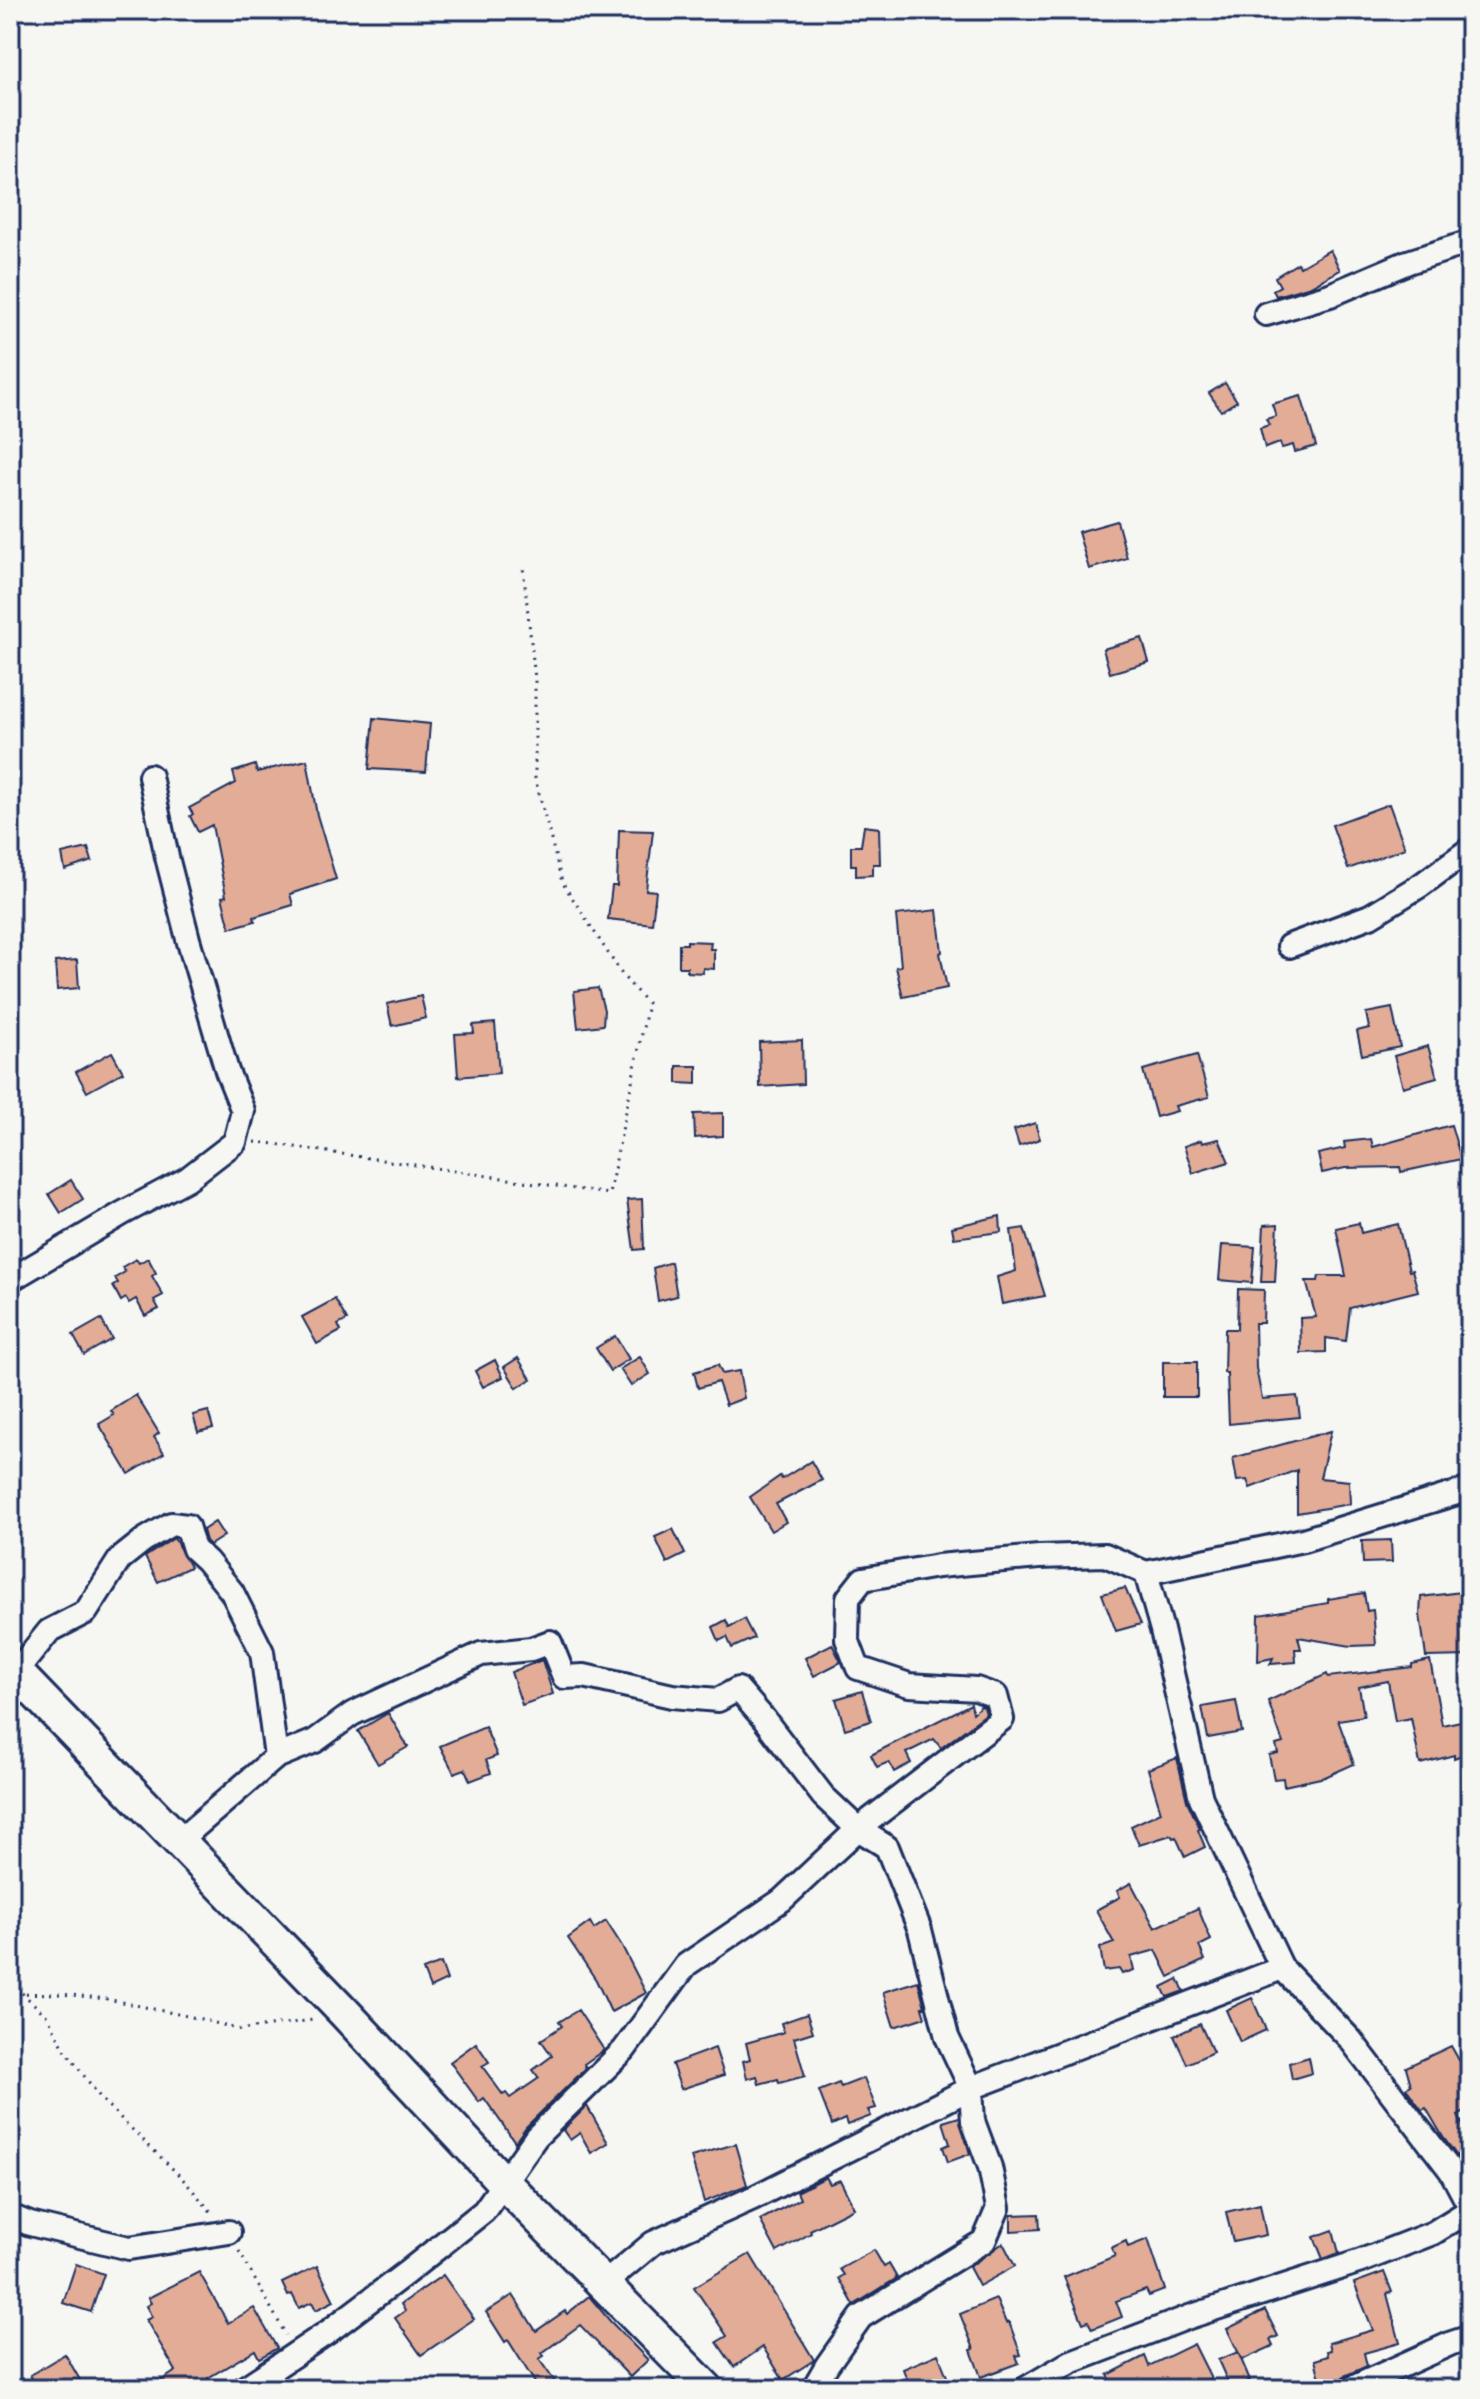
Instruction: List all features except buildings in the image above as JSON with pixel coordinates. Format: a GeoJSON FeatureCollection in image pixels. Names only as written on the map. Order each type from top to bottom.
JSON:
{"type":"FeatureCollection","features":[{"type":"Feature","properties":{"kind":"street"},"geometry":{"type":"LineString","coordinates":[[1266,314],[1330,295],[1408,262],[1470,242]]}},
{"type":"Feature","properties":{"kind":"street"},"geometry":{"type":"LineString","coordinates":[[10,1280],[187,1179],[235,1142],[243,1111],[227,1071],[188,939],[150,776]]}},
{"type":"Feature","properties":{"kind":"street"},"geometry":{"type":"LineString","coordinates":[[1289,946],[1370,916],[1421,885],[1470,849]]}},
{"type":"Feature","properties":{"kind":"street"},"geometry":{"type":"LineString","coordinates":[[243,2389],[328,2332],[484,2211],[536,2137],[624,2050],[686,1965],[782,1900],[858,1829],[1002,1719],[996,1696],[976,1689],[909,1685],[858,1668],[847,1639],[848,1598],[863,1579],[938,1566],[1105,1555],[1146,1573],[1303,1540],[1470,1489]]}},
{"type":"Feature","properties":{"kind":"street"},"geometry":{"type":"LineString","coordinates":[[276,1757],[262,1652],[232,1592],[194,1549],[187,1526],[171,1524],[120,1559],[86,1612],[49,1631],[12,1674],[179,1841],[504,2183],[707,2389]]}},
{"type":"Feature","properties":{"kind":"street"},"geometry":{"type":"LineString","coordinates":[[1025,2389],[1071,2362],[1175,2322],[1361,2261],[1433,2233],[1470,2209],[1451,2171],[1350,2039],[1282,1968],[1201,1798],[1146,1573]]}},
{"type":"Feature","properties":{"kind":"street"},"geometry":{"type":"LineString","coordinates":[[179,1841],[276,1757],[315,1741],[352,1714],[481,1654],[531,1649],[550,1642],[564,1677],[584,1676],[672,1696],[718,1700],[738,1689],[823,1796],[858,1829],[887,1847],[920,1930],[947,2037],[971,2088],[973,2121],[990,2167],[998,2208],[984,2241],[861,2317],[813,2389]]}},
{"type":"Feature","properties":{"kind":"street"},"geometry":{"type":"LineString","coordinates":[[605,2283],[653,2243],[753,2198],[971,2088],[1282,1968]]}},
{"type":"Feature","properties":{"kind":"street"},"geometry":{"type":"LineString","coordinates":[[10,2216],[129,2248],[229,2232]]}},
{"type":"Feature","properties":{"kind":"street"},"geometry":{"type":"LineString","coordinates":[[1350,2389],[1470,2337]]}},
{"type":"Feature","properties":{"kind":"path"},"geometry":{"type":"LineString","coordinates":[[235,1142],[268,1143],[609,1194],[648,1004],[623,976],[562,882],[535,778],[535,679],[523,567]]}},
{"type":"Feature","properties":{"kind":"path"},"geometry":{"type":"LineString","coordinates":[[10,1993],[107,1999],[240,2030],[318,2019],[344,2012]]}},
{"type":"Feature","properties":{"kind":"path"},"geometry":{"type":"LineString","coordinates":[[22,1993],[48,2017],[65,2050],[102,2100],[181,2177],[229,2232],[286,2333],[285,2360]]}}]}
